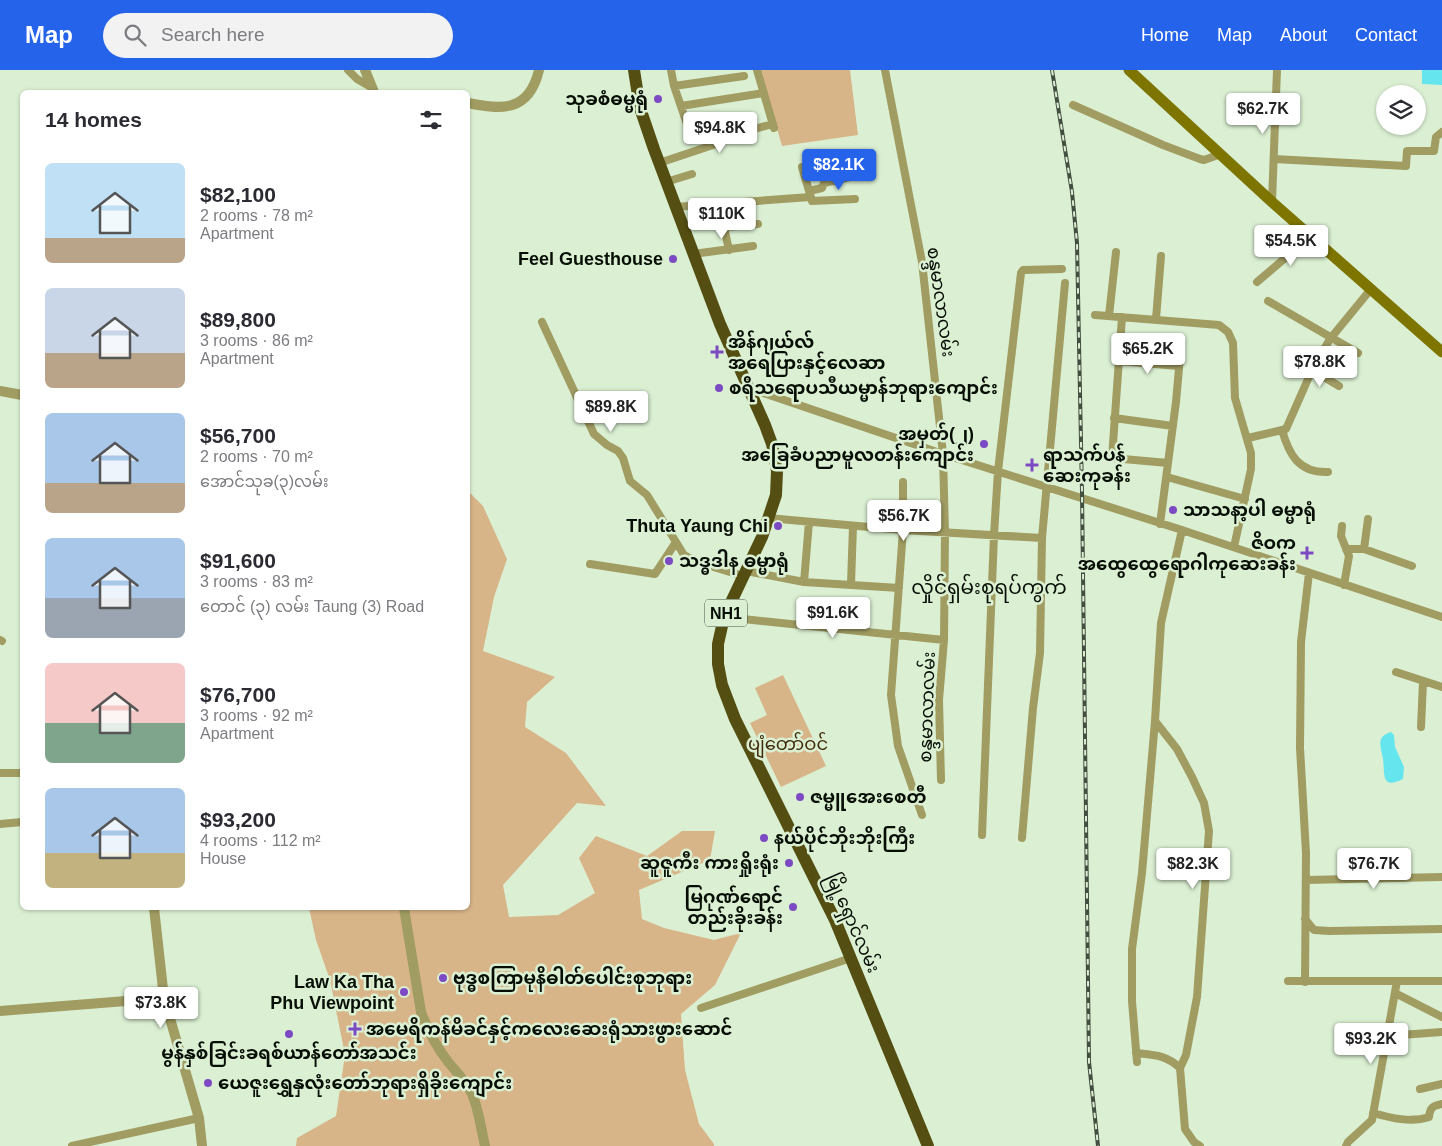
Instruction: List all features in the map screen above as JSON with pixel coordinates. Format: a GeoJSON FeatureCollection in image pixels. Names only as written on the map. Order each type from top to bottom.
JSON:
{"type":"FeatureCollection","features":[{"type":"Feature","properties":{"kind":"highway","name":"မြို့ရှောင်လမ်း"},"geometry":{"type":"LineString","coordinates":[[634,70],[640,108],[659,163],[720,324],[766,425],[777,471],[776,495],[768,518],[756,551],[724,617],[718,644],[722,684],[735,718],[831,912],[928,1146]]}},
{"type":"Feature","properties":{"kind":"main road"},"geometry":{"type":"LineString","coordinates":[[1128,70],[1272,202],[1442,352]]}},
{"type":"Feature","properties":{"kind":"street"},"geometry":{"type":"LineString","coordinates":[[348,70],[373,90]]}},
{"type":"Feature","properties":{"kind":"street"},"geometry":{"type":"LineString","coordinates":[[365,70],[373,90]]}},
{"type":"Feature","properties":{"kind":"street"},"geometry":{"type":"LineString","coordinates":[[470,103],[505,108],[519,102],[530,91],[539,70]]}},
{"type":"Feature","properties":{"kind":"street"},"geometry":{"type":"LineString","coordinates":[[671,70],[674,86],[687,124]]}},
{"type":"Feature","properties":{"kind":"street"},"geometry":{"type":"LineString","coordinates":[[659,163],[713,144],[716,139],[774,127],[757,70]]}},
{"type":"Feature","properties":{"kind":"street","name":"စန္ဒမာလာလမ်း"},"geometry":{"type":"LineString","coordinates":[[885,70],[922,262],[943,454],[945,532],[944,640],[939,700],[940,780]]}},
{"type":"Feature","properties":{"kind":"street"},"geometry":{"type":"LineString","coordinates":[[1272,202],[1277,70]]}},
{"type":"Feature","properties":{"kind":"street"},"geometry":{"type":"LineString","coordinates":[[674,86],[744,76]]}},
{"type":"Feature","properties":{"kind":"street"},"geometry":{"type":"LineString","coordinates":[[681,106],[764,93]]}},
{"type":"Feature","properties":{"kind":"street"},"geometry":{"type":"LineString","coordinates":[[1073,106],[1200,159],[1204,160],[1221,154]]}},
{"type":"Feature","properties":{"kind":"street"},"geometry":{"type":"LineString","coordinates":[[1274,159],[1406,166],[1407,151],[1434,151],[1436,137],[1442,132]]}},
{"type":"Feature","properties":{"kind":"street"},"geometry":{"type":"LineString","coordinates":[[824,164],[802,167],[812,201],[855,199]]}},
{"type":"Feature","properties":{"kind":"street"},"geometry":{"type":"LineString","coordinates":[[675,207],[702,206],[809,194],[822,188],[824,184],[867,172]]}},
{"type":"Feature","properties":{"kind":"street"},"geometry":{"type":"LineString","coordinates":[[666,182],[692,174]]}},
{"type":"Feature","properties":{"kind":"street"},"geometry":{"type":"LineString","coordinates":[[702,206],[707,223],[724,227],[758,224]]}},
{"type":"Feature","properties":{"kind":"street"},"geometry":{"type":"LineString","coordinates":[[724,227],[729,250]]}},
{"type":"Feature","properties":{"kind":"street"},"geometry":{"type":"LineString","coordinates":[[1257,282],[1311,236]]}},
{"type":"Feature","properties":{"kind":"street"},"geometry":{"type":"LineString","coordinates":[[693,254],[754,246]]}},
{"type":"Feature","properties":{"kind":"street"},"geometry":{"type":"LineString","coordinates":[[1109,316],[1116,252]]}},
{"type":"Feature","properties":{"kind":"street"},"geometry":{"type":"LineString","coordinates":[[1156,319],[1161,256]]}},
{"type":"Feature","properties":{"kind":"street"},"geometry":{"type":"LineString","coordinates":[[982,835],[998,471],[1021,273],[1023,270],[1062,269]]}},
{"type":"Feature","properties":{"kind":"street"},"geometry":{"type":"LineString","coordinates":[[1022,838],[1033,708],[1040,653],[1042,538],[1066,283]]}},
{"type":"Feature","properties":{"kind":"street"},"geometry":{"type":"LineString","coordinates":[[1248,438],[1286,429],[1312,370],[1332,337],[1371,289]]}},
{"type":"Feature","properties":{"kind":"street"},"geometry":{"type":"LineString","coordinates":[[1268,301],[1358,352]]}},
{"type":"Feature","properties":{"kind":"street"},"geometry":{"type":"LineString","coordinates":[[1094,315],[1220,325],[1228,332],[1233,343],[1235,398],[1251,453],[1251,469],[1234,547]]}},
{"type":"Feature","properties":{"kind":"street"},"geometry":{"type":"LineString","coordinates":[[1122,317],[1112,458],[1168,463]]}},
{"type":"Feature","properties":{"kind":"street"},"geometry":{"type":"LineString","coordinates":[[542,322],[594,434],[618,450],[623,458],[630,481],[647,494],[684,555],[697,562],[744,574],[804,582],[899,588]]}},
{"type":"Feature","properties":{"kind":"street"},"geometry":{"type":"LineString","coordinates":[[1160,524],[1181,346]]}},
{"type":"Feature","properties":{"kind":"street"},"geometry":{"type":"LineString","coordinates":[[1118,361],[1179,366]]}},
{"type":"Feature","properties":{"kind":"street"},"geometry":{"type":"LineString","coordinates":[[1312,370],[1339,386]]}},
{"type":"Feature","properties":{"kind":"street"},"geometry":{"type":"LineString","coordinates":[[749,388],[943,454],[1182,530],[1442,617]]}},
{"type":"Feature","properties":{"kind":"street"},"geometry":{"type":"LineString","coordinates":[[0,391],[20,395]]}},
{"type":"Feature","properties":{"kind":"street"},"geometry":{"type":"LineString","coordinates":[[1114,418],[1173,426]]}},
{"type":"Feature","properties":{"kind":"street"},"geometry":{"type":"LineString","coordinates":[[1282,430],[1286,443],[1298,463],[1308,469],[1328,472]]}},
{"type":"Feature","properties":{"kind":"street"},"geometry":{"type":"LineString","coordinates":[[1167,477],[1244,499]]}},
{"type":"Feature","properties":{"kind":"street"},"geometry":{"type":"LineString","coordinates":[[903,482],[899,588],[891,695],[898,746],[922,815]]}},
{"type":"Feature","properties":{"kind":"street"},"geometry":{"type":"LineString","coordinates":[[768,518],[902,530],[1042,538]]}},
{"type":"Feature","properties":{"kind":"street"},"geometry":{"type":"LineString","coordinates":[[1364,549],[1368,519]]}},
{"type":"Feature","properties":{"kind":"street"},"geometry":{"type":"LineString","coordinates":[[804,582],[809,522]]}},
{"type":"Feature","properties":{"kind":"street"},"geometry":{"type":"LineString","coordinates":[[851,584],[853,526]]}},
{"type":"Feature","properties":{"kind":"street"},"geometry":{"type":"LineString","coordinates":[[1342,526],[1341,536],[1349,556],[1344,585]]}},
{"type":"Feature","properties":{"kind":"street"},"geometry":{"type":"LineString","coordinates":[[1137,1062],[1132,1001],[1132,949],[1142,873],[1162,623],[1182,530]]}},
{"type":"Feature","properties":{"kind":"street"},"geometry":{"type":"LineString","coordinates":[[590,564],[655,574],[676,542]]}},
{"type":"Feature","properties":{"kind":"street"},"geometry":{"type":"LineString","coordinates":[[1346,549],[1364,549],[1412,566]]}},
{"type":"Feature","properties":{"kind":"street"},"geometry":{"type":"LineString","coordinates":[[1305,982],[1306,853],[1300,748],[1301,642],[1309,572]]}},
{"type":"Feature","properties":{"kind":"street"},"geometry":{"type":"LineString","coordinates":[[724,617],[944,640]]}},
{"type":"Feature","properties":{"kind":"street"},"geometry":{"type":"LineString","coordinates":[[1396,672],[1442,688]]}},
{"type":"Feature","properties":{"kind":"street"},"geometry":{"type":"LineString","coordinates":[[1421,727],[1423,682]]}},
{"type":"Feature","properties":{"kind":"street"},"geometry":{"type":"LineString","coordinates":[[1155,721],[1177,749],[1192,777],[1204,803],[1209,831],[1197,997],[1186,1055],[1180,1068],[1185,1129],[1194,1142],[1200,1146]]}},
{"type":"Feature","properties":{"kind":"street"},"geometry":{"type":"LineString","coordinates":[[0,773],[20,773]]}},
{"type":"Feature","properties":{"kind":"street"},"geometry":{"type":"LineString","coordinates":[[0,824],[20,822]]}},
{"type":"Feature","properties":{"kind":"street"},"geometry":{"type":"LineString","coordinates":[[1306,880],[1442,877]]}},
{"type":"Feature","properties":{"kind":"street"},"geometry":{"type":"LineString","coordinates":[[154,910],[164,998],[199,1118],[202,1146]]}},
{"type":"Feature","properties":{"kind":"street"},"geometry":{"type":"LineString","coordinates":[[404,910],[418,998],[426,1025],[448,1062],[472,1093],[485,1146]]}},
{"type":"Feature","properties":{"kind":"street"},"geometry":{"type":"LineString","coordinates":[[1305,919],[1314,930],[1442,928]]}},
{"type":"Feature","properties":{"kind":"street"},"geometry":{"type":"LineString","coordinates":[[701,1008],[851,958]]}},
{"type":"Feature","properties":{"kind":"street"},"geometry":{"type":"LineString","coordinates":[[1288,981],[1442,981]]}},
{"type":"Feature","properties":{"kind":"street"},"geometry":{"type":"LineString","coordinates":[[1346,1146],[1372,1120],[1397,981]]}},
{"type":"Feature","properties":{"kind":"street"},"geometry":{"type":"LineString","coordinates":[[1395,994],[1442,1017]]}},
{"type":"Feature","properties":{"kind":"street"},"geometry":{"type":"LineString","coordinates":[[0,1011],[164,998]]}},
{"type":"Feature","properties":{"kind":"street"},"geometry":{"type":"LineString","coordinates":[[1387,1036],[1442,1032]]}},
{"type":"Feature","properties":{"kind":"street"},"geometry":{"type":"LineString","coordinates":[[1136,1053],[1164,1057],[1180,1068]]}},
{"type":"Feature","properties":{"kind":"street"},"geometry":{"type":"LineString","coordinates":[[1420,1089],[1442,1084]]}},
{"type":"Feature","properties":{"kind":"street"},"geometry":{"type":"LineString","coordinates":[[1373,1113],[1396,1119],[1424,1118],[1429,1116],[1430,1109],[1442,1104]]}},
{"type":"Feature","properties":{"kind":"street"},"geometry":{"type":"LineString","coordinates":[[72,1146],[199,1118]]}},
{"type":"Feature","properties":{"kind":"green space"},"geometry":{"type":"Polygon","coordinates":[[[760,70],[850,70],[858,135],[782,146],[760,70]]]}},
{"type":"Feature","properties":{"kind":"green space"},"geometry":{"type":"Polygon","coordinates":[[[470,493],[483,506],[507,559],[494,597],[483,651],[555,677],[527,702],[525,727],[566,753],[606,806],[577,803],[503,885],[509,917],[558,915],[595,893],[579,858],[596,836],[647,856],[682,831],[715,831],[710,860],[639,890],[642,919],[664,928],[714,940],[741,933],[715,985],[681,1014],[685,1070],[699,1124],[714,1146],[296,1146],[297,1138],[336,1116],[345,1055],[330,980],[316,940],[309,910],[470,910],[470,493]]]}},
{"type":"Feature","properties":{"kind":"green space","name":"ပျံတော်ဝင်"},"geometry":{"type":"Polygon","coordinates":[[[783,675],[826,766],[781,787],[750,723],[767,715],[755,688],[783,675]]]}},
{"type":"Feature","properties":{"kind":"water"},"geometry":{"type":"Polygon","coordinates":[[[1422,70],[1442,70],[1442,85],[1422,84],[1422,70]]]}},
{"type":"Feature","properties":{"kind":"water"},"geometry":{"type":"Polygon","coordinates":[[[1391,732],[1394,735],[1395,747],[1404,767],[1403,779],[1391,783],[1385,779],[1380,744],[1383,736],[1391,732]]]}},
{"type":"Feature","properties":{"kind":"railway"},"geometry":{"type":"LineString","coordinates":[[1052,70],[1072,192],[1077,243],[1089,1062],[1098,1146]]}},
{"type":"Feature","properties":{"kind":"place","name":"သုခစံဓမ္မရုံ"},"geometry":{"type":"Point","coordinates":[658,99]}},
{"type":"Feature","properties":{"kind":"place","name":"Feel Guesthouse"},"geometry":{"type":"Point","coordinates":[673,259]}},
{"type":"Feature","properties":{"kind":"place","name":"အိန်ဂျယ်လ် အရေပြားနှင့်လေဆာ"},"geometry":{"type":"Point","coordinates":[717,352]}},
{"type":"Feature","properties":{"kind":"place","name":"စရိသရောပသီယမ္မာန်ဘုရားကျောင်း"},"geometry":{"type":"Point","coordinates":[719,388]}},
{"type":"Feature","properties":{"kind":"place","name":"အမှတ်(၂) အခြေခံပညာမူလတန်းကျောင်း"},"geometry":{"type":"Point","coordinates":[984,444]}},
{"type":"Feature","properties":{"kind":"place","name":"ရာသက်ပန် ဆေးကုခန်း"},"geometry":{"type":"Point","coordinates":[1032,465]}},
{"type":"Feature","properties":{"kind":"place","name":"သာသနာ့ပါ ဓမ္မာရုံ"},"geometry":{"type":"Point","coordinates":[1173,510]}},
{"type":"Feature","properties":{"kind":"place","name":"Thuta Yaung Chi"},"geometry":{"type":"Point","coordinates":[778,526]}},
{"type":"Feature","properties":{"kind":"place","name":"ဇိဝက အထွေထွေရောဂါကုဆေးခန်း"},"geometry":{"type":"Point","coordinates":[1307,553]}},
{"type":"Feature","properties":{"kind":"place","name":"သဒ္ဓဒါန ဓမ္မာရုံ"},"geometry":{"type":"Point","coordinates":[669,561]}},
{"type":"Feature","properties":{"kind":"place","name":"ဇမ္မူအေးစေတီ"},"geometry":{"type":"Point","coordinates":[800,797]}},
{"type":"Feature","properties":{"kind":"place","name":"နယ်ပိုင်ဘိုးဘိုးကြီး"},"geometry":{"type":"Point","coordinates":[764,838]}},
{"type":"Feature","properties":{"kind":"place","name":"ဆူဇူကီး ကားရှိုးရုံး"},"geometry":{"type":"Point","coordinates":[789,863]}},
{"type":"Feature","properties":{"kind":"place","name":"မြဂုဏ်ရောင် တည်းခိုးခန်း"},"geometry":{"type":"Point","coordinates":[793,907]}},
{"type":"Feature","properties":{"kind":"place","name":"ဗုဒ္ဓစကြာမုနိဓါတ်ပေါင်းစုဘုရား"},"geometry":{"type":"Point","coordinates":[443,978]}},
{"type":"Feature","properties":{"kind":"place","name":"Law Ka Tha Phu Viewpoint"},"geometry":{"type":"Point","coordinates":[404,992]}},
{"type":"Feature","properties":{"kind":"place","name":"အမေရိကန်မိခင်နှင့်ကလေးဆေးရုံသားဖွားဆောင်"},"geometry":{"type":"Point","coordinates":[355,1029]}},
{"type":"Feature","properties":{"kind":"place","name":"မွန်နှစ်ခြင်းခရစ်ယာန်တော်အသင်း"},"geometry":{"type":"Point","coordinates":[289,1034]}},
{"type":"Feature","properties":{"kind":"place","name":"ယေဇူးရွှေနှလုံးတော်ဘုရားရှိခိုးကျောင်း"},"geometry":{"type":"Point","coordinates":[208,1083]}},
{"type":"Feature","properties":{"kind":"district","name":"လှိုင်ရှမ်းစုရပ်ကွက်"},"geometry":{"type":"Point","coordinates":[989,587]}}]}
